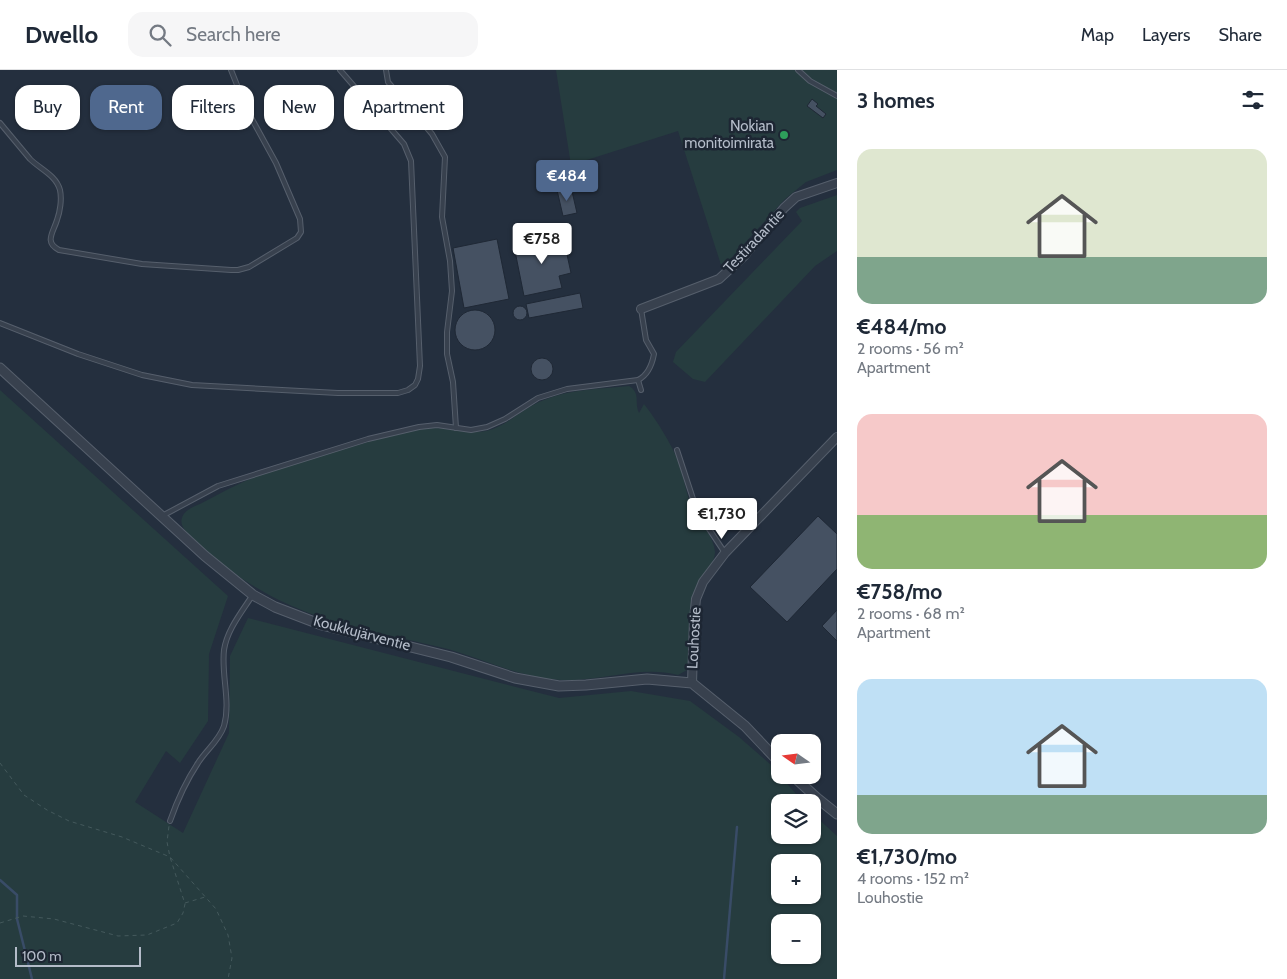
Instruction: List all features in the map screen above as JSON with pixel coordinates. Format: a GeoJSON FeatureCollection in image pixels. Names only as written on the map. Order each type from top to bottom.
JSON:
{"type":"FeatureCollection","features":[{"type":"Feature","properties":{"kind":"street","name":"Testiradantie"},"geometry":{"type":"LineString","coordinates":[[641,309],[719,279],[744,256],[784,208],[796,197],[837,184]]}},
{"type":"Feature","properties":{"kind":"street","name":"Koukkujärventie"},"geometry":{"type":"LineString","coordinates":[[0,368],[204,556],[253,595],[275,607],[322,625],[450,656],[515,678],[559,686],[647,679],[692,683]]}},
{"type":"Feature","properties":{"kind":"street","name":"Louhostie"},"geometry":{"type":"LineString","coordinates":[[692,683],[696,599],[703,582],[725,553],[837,437]]}},
{"type":"Feature","properties":{"kind":"street"},"geometry":{"type":"LineString","coordinates":[[692,683],[745,726],[771,753]]}},
{"type":"Feature","properties":{"kind":"street"},"geometry":{"type":"LineString","coordinates":[[802,784],[837,814]]}},
{"type":"Feature","properties":{"kind":"lane"},"geometry":{"type":"LineString","coordinates":[[0,123],[32,161],[56,180],[60,190],[60,208],[51,234],[50,240],[53,247],[59,250],[142,264],[231,270],[243,269],[297,238],[301,226],[300,219],[276,163],[247,110],[231,70]]}},
{"type":"Feature","properties":{"kind":"lane"},"geometry":{"type":"LineString","coordinates":[[0,323],[78,354],[142,375],[192,384],[338,393],[398,393],[408,390],[415,385],[420,366],[411,160],[404,144],[340,70]]}},
{"type":"Feature","properties":{"kind":"lane"},"geometry":{"type":"LineString","coordinates":[[386,70],[388,82],[432,134],[445,157],[442,216],[450,261],[452,291],[447,332],[447,354],[453,382],[456,428]]}},
{"type":"Feature","properties":{"kind":"lane"},"geometry":{"type":"LineString","coordinates":[[798,70],[810,81],[837,96]]}},
{"type":"Feature","properties":{"kind":"lane"},"geometry":{"type":"LineString","coordinates":[[162,516],[218,486],[368,439],[419,426],[437,425],[470,430],[487,427],[505,419],[538,398],[567,389],[644,378],[652,365],[654,354],[646,340],[641,309]]}},
{"type":"Feature","properties":{"kind":"lane"},"geometry":{"type":"LineString","coordinates":[[638,380],[642,390]]}},
{"type":"Feature","properties":{"kind":"lane"},"geometry":{"type":"LineString","coordinates":[[676,450],[698,511],[725,553]]}},
{"type":"Feature","properties":{"kind":"lane"},"geometry":{"type":"LineString","coordinates":[[170,821],[176,802],[198,762],[218,738],[224,726],[226,706],[224,650],[229,632],[253,595]]}},
{"type":"Feature","properties":{"kind":"path"},"geometry":{"type":"LineString","coordinates":[[0,763],[24,795],[47,810],[70,821],[122,837],[170,857],[216,909],[228,935],[232,958],[228,979]]}},
{"type":"Feature","properties":{"kind":"path"},"geometry":{"type":"LineString","coordinates":[[0,923],[23,916],[54,919],[118,936],[147,936],[177,923],[184,913],[185,904],[167,842],[170,821]]}},
{"type":"Feature","properties":{"kind":"path"},"geometry":{"type":"LineString","coordinates":[[185,904],[206,896]]}},
{"type":"Feature","properties":{"kind":"green space"},"geometry":{"type":"Polygon","coordinates":[[[556,70],[837,70],[837,170],[806,182],[785,199],[722,268],[678,131],[571,165],[556,70]]]}},
{"type":"Feature","properties":{"kind":"green space"},"geometry":{"type":"Polygon","coordinates":[[[837,195],[837,251],[815,266],[705,382],[693,379],[673,362],[676,352],[802,221],[796,212],[800,208],[837,195]]]}},
{"type":"Feature","properties":{"kind":"green space"},"geometry":{"type":"Polygon","coordinates":[[[629,386],[635,392],[639,413],[644,404],[672,448],[679,463],[692,507],[709,534],[714,546],[713,561],[698,585],[692,604],[687,670],[678,675],[664,672],[649,672],[576,680],[546,679],[518,672],[448,649],[329,620],[293,607],[245,581],[215,559],[182,526],[183,515],[190,509],[242,482],[276,469],[399,433],[419,429],[436,428],[469,432],[486,431],[494,429],[536,403],[554,396],[586,390],[629,386]]]}},
{"type":"Feature","properties":{"kind":"green space"},"geometry":{"type":"Polygon","coordinates":[[[0,390],[228,596],[209,654],[208,721],[180,763],[166,751],[135,802],[183,833],[229,733],[230,656],[248,618],[559,698],[631,691],[690,701],[739,737],[770,764],[771,784],[787,784],[796,794],[771,794],[771,844],[821,844],[821,821],[837,836],[837,979],[0,979],[0,390]]]}},
{"type":"Feature","properties":{"kind":"building"},"geometry":{"type":"Polygon","coordinates":[[[812,99],[818,104],[816,106],[826,114],[823,118],[807,106],[812,99]]]}},
{"type":"Feature","properties":{"kind":"building"},"geometry":{"type":"Polygon","coordinates":[[[571,187],[577,213],[563,216],[557,190],[571,187]]]}},
{"type":"Feature","properties":{"kind":"building"},"geometry":{"type":"Polygon","coordinates":[[[563,236],[571,273],[559,276],[562,288],[524,296],[514,246],[563,236]]]}},
{"type":"Feature","properties":{"kind":"building"},"geometry":{"type":"Polygon","coordinates":[[[497,239],[509,299],[464,308],[453,248],[497,239]]]}},
{"type":"Feature","properties":{"kind":"building"},"geometry":{"type":"Polygon","coordinates":[[[580,293],[583,308],[529,318],[526,304],[580,293]]]}},
{"type":"Feature","properties":{"kind":"building"},"geometry":{"type":"Polygon","coordinates":[[[520,306],[525,308],[527,313],[525,318],[520,320],[515,318],[513,313],[515,308],[520,306]]]}},
{"type":"Feature","properties":{"kind":"building"},"geometry":{"type":"Polygon","coordinates":[[[479,310],[486,313],[492,319],[495,330],[494,338],[486,347],[479,350],[471,350],[464,347],[456,338],[455,326],[458,319],[467,311],[479,310]]]}},
{"type":"Feature","properties":{"kind":"building"},"geometry":{"type":"Polygon","coordinates":[[[542,358],[550,361],[553,369],[550,377],[542,380],[534,377],[531,369],[534,361],[542,358]]]}},
{"type":"Feature","properties":{"kind":"building"},"geometry":{"type":"Polygon","coordinates":[[[818,516],[837,534],[837,569],[787,622],[750,587],[818,516]]]}},
{"type":"Feature","properties":{"kind":"building"},"geometry":{"type":"Polygon","coordinates":[[[837,610],[837,641],[822,626],[837,610]]]}},
{"type":"Feature","properties":{"kind":"waterway"},"geometry":{"type":"LineString","coordinates":[[724,979],[737,827]]}},
{"type":"Feature","properties":{"kind":"waterway"},"geometry":{"type":"LineString","coordinates":[[0,880],[17,895],[17,919],[32,979]]}},
{"type":"Feature","properties":{"kind":"place","name":"Nokian monitoimirata"},"geometry":{"type":"Point","coordinates":[784,135]}}]}
